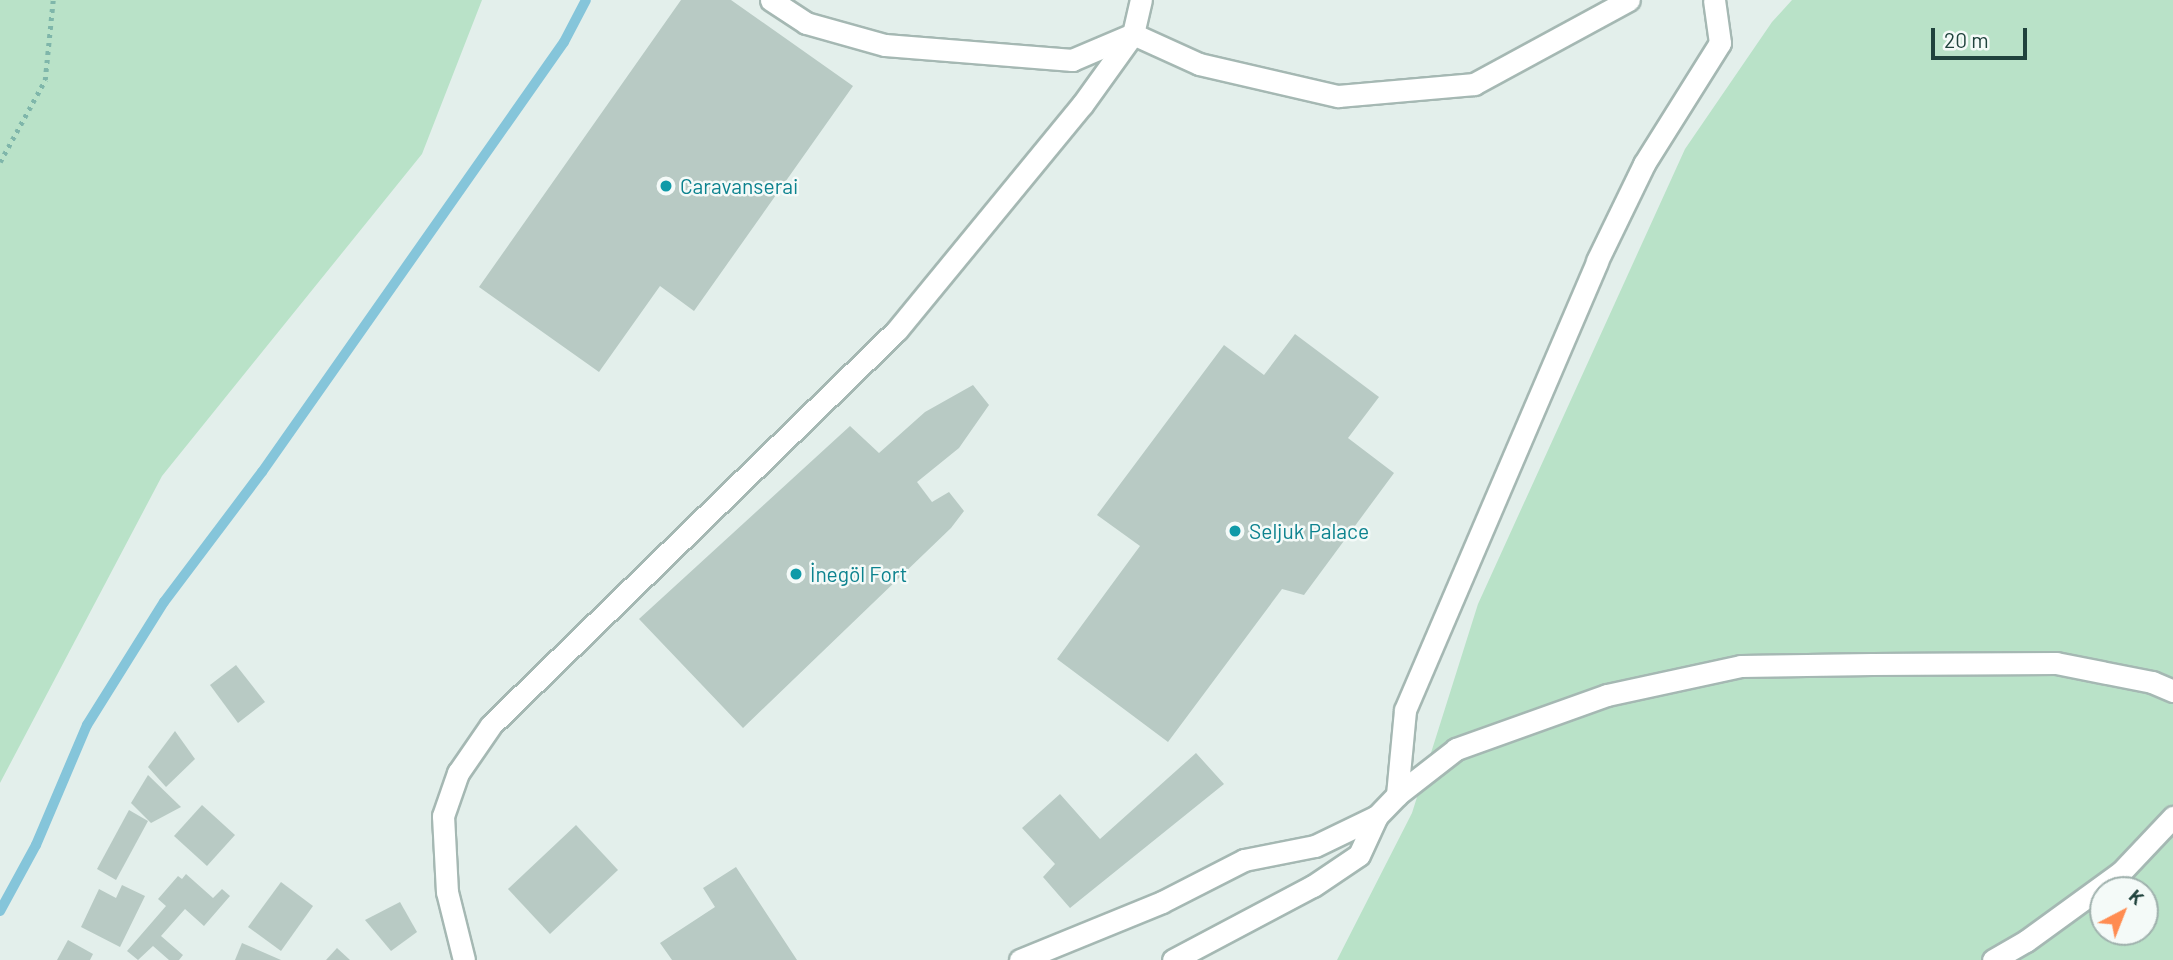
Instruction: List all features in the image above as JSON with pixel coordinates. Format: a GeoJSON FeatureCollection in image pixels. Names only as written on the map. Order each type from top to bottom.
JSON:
{"type":"FeatureCollection","features":[{"type":"Feature","properties":{"kind":"street"},"geometry":{"type":"LineString","coordinates":[[771,0],[806,23],[885,45],[1072,60],[1133,34],[1199,64],[1338,96],[1474,84],[1629,0]]}},
{"type":"Feature","properties":{"kind":"street"},"geometry":{"type":"LineString","coordinates":[[464,960],[447,892],[443,816],[458,773],[491,725],[897,330],[1082,105],[1133,34],[1141,0]]}},
{"type":"Feature","properties":{"kind":"street"},"geometry":{"type":"LineString","coordinates":[[1396,795],[1405,710],[1597,261],[1644,164],[1720,43],[1714,0]]}},
{"type":"Feature","properties":{"kind":"street"},"geometry":{"type":"LineString","coordinates":[[1173,960],[1312,886],[1359,855],[1377,816],[1396,795],[1456,748],[1606,695],[1741,666],[2056,663],[2152,682],[2173,691]]}},
{"type":"Feature","properties":{"kind":"street"},"geometry":{"type":"LineString","coordinates":[[1020,960],[1162,902],[1244,860],[1315,846],[1377,816]]}},
{"type":"Feature","properties":{"kind":"street"},"geometry":{"type":"LineString","coordinates":[[1993,960],[2026,941],[2121,872],[2173,817]]}},
{"type":"Feature","properties":{"kind":"path"},"geometry":{"type":"LineString","coordinates":[[0,162],[45,80],[53,0]]}},
{"type":"Feature","properties":{"kind":"green space"},"geometry":{"type":"Polygon","coordinates":[[[0,0],[482,0],[422,154],[162,476],[0,783],[0,0]]]}},
{"type":"Feature","properties":{"kind":"green space"},"geometry":{"type":"Polygon","coordinates":[[[1792,0],[2173,0],[2173,960],[1337,960],[1412,813],[1478,604],[1685,149],[1772,22],[1792,0]]]}},
{"type":"Feature","properties":{"kind":"building","name":"Caravanserai"},"geometry":{"type":"Polygon","coordinates":[[[681,0],[731,0],[853,86],[694,311],[660,286],[599,372],[479,287],[681,0]]]}},
{"type":"Feature","properties":{"kind":"building","name":"Seljuk Palace"},"geometry":{"type":"Polygon","coordinates":[[[1295,334],[1379,397],[1348,438],[1394,473],[1304,595],[1282,589],[1168,742],[1057,659],[1140,546],[1097,515],[1224,345],[1264,375],[1295,334]]]}},
{"type":"Feature","properties":{"kind":"building","name":"İnegöl Fort"},"geometry":{"type":"Polygon","coordinates":[[[973,385],[989,405],[959,448],[917,482],[932,502],[949,492],[964,511],[951,528],[743,728],[639,619],[850,426],[879,453],[925,412],[973,385]]]}},
{"type":"Feature","properties":{"kind":"building"},"geometry":{"type":"Polygon","coordinates":[[[236,665],[265,702],[238,723],[210,685],[236,665]]]}},
{"type":"Feature","properties":{"kind":"building"},"geometry":{"type":"Polygon","coordinates":[[[175,731],[195,759],[166,787],[148,767],[175,731]]]}},
{"type":"Feature","properties":{"kind":"building"},"geometry":{"type":"Polygon","coordinates":[[[1196,753],[1224,784],[1070,908],[1043,877],[1055,864],[1022,828],[1060,794],[1100,839],[1196,753]]]}},
{"type":"Feature","properties":{"kind":"building"},"geometry":{"type":"Polygon","coordinates":[[[148,775],[181,807],[151,823],[131,803],[148,775]]]}},
{"type":"Feature","properties":{"kind":"building"},"geometry":{"type":"Polygon","coordinates":[[[202,805],[235,835],[207,866],[174,836],[202,805]]]}},
{"type":"Feature","properties":{"kind":"building"},"geometry":{"type":"Polygon","coordinates":[[[129,810],[148,821],[116,880],[97,869],[129,810]]]}},
{"type":"Feature","properties":{"kind":"building"},"geometry":{"type":"Polygon","coordinates":[[[576,825],[618,870],[550,934],[508,889],[576,825]]]}},
{"type":"Feature","properties":{"kind":"building"},"geometry":{"type":"Polygon","coordinates":[[[736,867],[797,960],[672,960],[660,943],[715,907],[703,888],[736,867]]]}},
{"type":"Feature","properties":{"kind":"building"},"geometry":{"type":"Polygon","coordinates":[[[186,874],[213,898],[222,889],[230,896],[204,926],[185,909],[161,936],[183,955],[179,960],[169,960],[153,946],[138,960],[127,951],[166,906],[158,899],[178,876],[182,879],[186,874]]]}},
{"type":"Feature","properties":{"kind":"building"},"geometry":{"type":"Polygon","coordinates":[[[281,882],[313,906],[281,951],[248,927],[281,882]]]}},
{"type":"Feature","properties":{"kind":"building"},"geometry":{"type":"Polygon","coordinates":[[[122,885],[145,896],[120,947],[81,927],[99,889],[116,898],[122,885]]]}},
{"type":"Feature","properties":{"kind":"building"},"geometry":{"type":"Polygon","coordinates":[[[400,902],[417,932],[391,951],[365,920],[400,902]]]}},
{"type":"Feature","properties":{"kind":"building"},"geometry":{"type":"Polygon","coordinates":[[[68,940],[93,954],[90,960],[57,960],[68,940]]]}},
{"type":"Feature","properties":{"kind":"building"},"geometry":{"type":"Polygon","coordinates":[[[242,943],[281,960],[235,960],[242,943]]]}},
{"type":"Feature","properties":{"kind":"building"},"geometry":{"type":"Polygon","coordinates":[[[337,948],[350,960],[326,960],[337,948]]]}},
{"type":"Feature","properties":{"kind":"waterway"},"geometry":{"type":"LineString","coordinates":[[0,911],[36,845],[87,725],[164,602],[262,472],[564,42],[586,0]]}},
{"type":"Feature","properties":{"kind":"place","name":"Caravanserai"},"geometry":{"type":"Point","coordinates":[666,186]}},
{"type":"Feature","properties":{"kind":"place","name":"Seljuk Palace"},"geometry":{"type":"Point","coordinates":[1235,531]}},
{"type":"Feature","properties":{"kind":"place","name":"İnegöl Fort"},"geometry":{"type":"Point","coordinates":[796,574]}}]}
